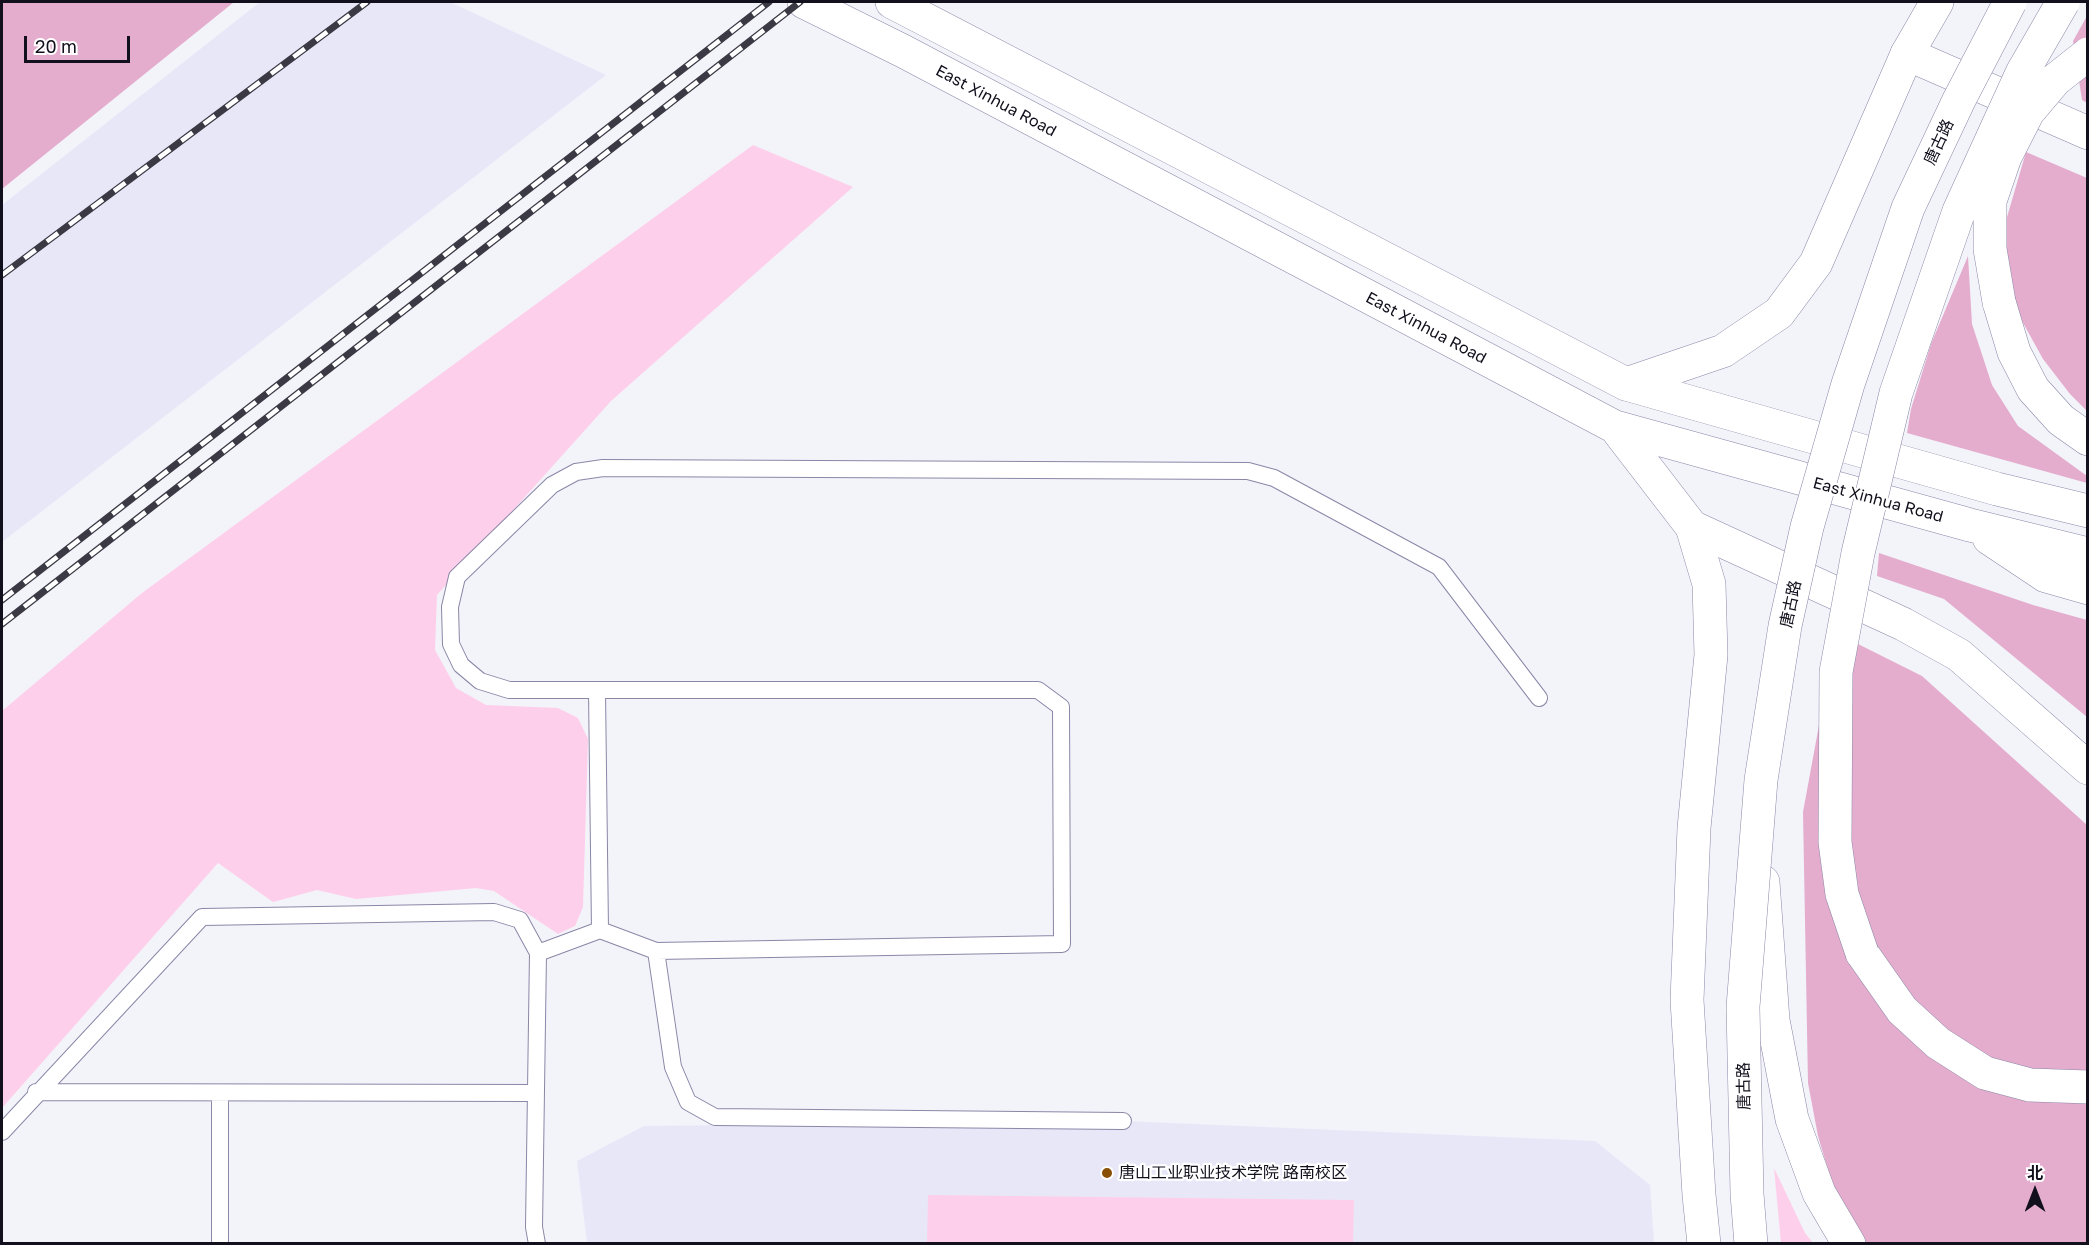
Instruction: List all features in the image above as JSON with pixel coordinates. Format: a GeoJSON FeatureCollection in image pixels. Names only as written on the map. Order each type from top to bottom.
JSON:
{"type":"FeatureCollection","features":[{"type":"Feature","properties":{"kind":"main road","name":"East Xinhua Road"},"geometry":{"type":"LineString","coordinates":[[804,2],[924,62],[1615,428],[1970,525],[2088,554]]}},
{"type":"Feature","properties":{"kind":"main road"},"geometry":{"type":"LineString","coordinates":[[892,2],[1626,384],[1997,489],[2088,511]]}},
{"type":"Feature","properties":{"kind":"main road"},"geometry":{"type":"LineString","coordinates":[[1626,384],[1723,351],[1779,313],[1816,263],[1907,54],[1937,2]]}},
{"type":"Feature","properties":{"kind":"main road","name":"唐古路"},"geometry":{"type":"LineString","coordinates":[[1751,1244],[1747,1194],[1743,1007],[1757,814],[1785,626],[1808,527],[1848,384],[1908,208],[1959,100],[2010,2]]}},
{"type":"Feature","properties":{"kind":"main road"},"geometry":{"type":"LineString","coordinates":[[2063,2],[2022,73],[1959,211],[1896,393],[1858,553],[1836,672],[1835,842],[1842,894],[1862,953],[1902,1010],[1938,1043],[1985,1073],[2030,1084],[2088,1087]]}},
{"type":"Feature","properties":{"kind":"main road"},"geometry":{"type":"LineString","coordinates":[[1907,54],[2088,133]]}},
{"type":"Feature","properties":{"kind":"main road"},"geometry":{"type":"LineString","coordinates":[[2088,54],[2055,80],[2028,112],[2005,157],[1990,201],[1990,249],[1999,302],[2014,352],[2032,389],[2061,420],[2088,439]]}},
{"type":"Feature","properties":{"kind":"main road"},"geometry":{"type":"LineString","coordinates":[[1615,428],[1692,527],[1709,585],[1711,655],[1694,828],[1686,1000],[1704,1244]]}},
{"type":"Feature","properties":{"kind":"main road"},"geometry":{"type":"LineString","coordinates":[[1970,525],[2046,576],[2088,588]]}},
{"type":"Feature","properties":{"kind":"main road"},"geometry":{"type":"LineString","coordinates":[[1692,527],[1903,624],[1959,655],[2088,768]]}},
{"type":"Feature","properties":{"kind":"main road"},"geometry":{"type":"LineString","coordinates":[[1757,814],[1773,1020],[1791,1119],[1819,1193],[1849,1244]]}},
{"type":"Feature","properties":{"kind":"lane"},"geometry":{"type":"LineString","coordinates":[[538,953],[600,930],[656,951],[1062,944],[1061,707],[1038,690],[509,690],[480,681],[461,665],[451,644],[450,607],[457,577],[552,485],[576,472],[603,468],[1248,471],[1274,478],[1439,567],[1539,698]]}},
{"type":"Feature","properties":{"kind":"lane"},"geometry":{"type":"LineString","coordinates":[[597,691],[600,930]]}},
{"type":"Feature","properties":{"kind":"lane"},"geometry":{"type":"LineString","coordinates":[[2,1132],[36,1092],[202,917],[494,912],[520,920],[538,953],[534,1227],[537,1244]]}},
{"type":"Feature","properties":{"kind":"lane"},"geometry":{"type":"LineString","coordinates":[[656,951],[673,1067],[688,1102],[715,1117],[1123,1121]]}},
{"type":"Feature","properties":{"kind":"lane"},"geometry":{"type":"LineString","coordinates":[[36,1092],[535,1093]]}},
{"type":"Feature","properties":{"kind":"lane"},"geometry":{"type":"LineString","coordinates":[[220,1094],[220,1244]]}},
{"type":"Feature","properties":{"kind":"shaded area"},"geometry":{"type":"Polygon","coordinates":[[[2,2],[234,2],[2,189],[2,2]]]}},
{"type":"Feature","properties":{"kind":"shaded area"},"geometry":{"type":"Polygon","coordinates":[[[260,2],[450,2],[606,75],[2,542],[2,205],[260,2]]]}},
{"type":"Feature","properties":{"kind":"shaded area"},"geometry":{"type":"Polygon","coordinates":[[[2087,16],[2087,103],[2082,100],[2073,41],[2087,16]]]}},
{"type":"Feature","properties":{"kind":"shaded area"},"geometry":{"type":"Polygon","coordinates":[[[753,145],[853,187],[611,401],[437,595],[435,650],[456,688],[486,705],[558,708],[578,718],[588,739],[583,907],[575,926],[558,934],[494,891],[476,888],[356,899],[317,890],[273,902],[218,863],[2,1108],[2,711],[142,593],[753,145]]]}},
{"type":"Feature","properties":{"kind":"shaded area"},"geometry":{"type":"Polygon","coordinates":[[[2026,152],[2087,178],[2087,411],[2070,394],[2043,359],[2022,321],[2005,267],[2005,224],[2026,152]]]}},
{"type":"Feature","properties":{"kind":"shaded area"},"geometry":{"type":"Polygon","coordinates":[[[1968,256],[1972,324],[1992,385],[2018,426],[2087,476],[2087,483],[1907,433],[1911,409],[1931,344],[1968,256]]]}},
{"type":"Feature","properties":{"kind":"shaded area"},"geometry":{"type":"Polygon","coordinates":[[[1879,553],[2033,605],[2087,620],[2087,717],[1944,599],[1877,576],[1879,553]]]}},
{"type":"Feature","properties":{"kind":"shaded area"},"geometry":{"type":"Polygon","coordinates":[[[1836,633],[1922,676],[2087,825],[2087,1243],[1861,1243],[1835,1193],[1818,1136],[1808,1083],[1803,812],[1836,633]]]}},
{"type":"Feature","properties":{"kind":"shaded area","name":"唐山工业职业技术学院 路南校区"},"geometry":{"type":"Polygon","coordinates":[[[1123,1121],[1595,1141],[1650,1185],[1654,1243],[587,1243],[577,1161],[644,1126],[1123,1121]]]}},
{"type":"Feature","properties":{"kind":"shaded area"},"geometry":{"type":"Polygon","coordinates":[[[1774,1168],[1805,1233],[1813,1243],[1781,1243],[1774,1168]]]}},
{"type":"Feature","properties":{"kind":"shaded area"},"geometry":{"type":"Polygon","coordinates":[[[928,1195],[1354,1200],[1353,1243],[927,1243],[928,1195]]]}},
{"type":"Feature","properties":{"kind":"railway"},"geometry":{"type":"LineString","coordinates":[[2,275],[367,2]]}},
{"type":"Feature","properties":{"kind":"railway"},"geometry":{"type":"LineString","coordinates":[[2,600],[769,2]]}},
{"type":"Feature","properties":{"kind":"railway"},"geometry":{"type":"LineString","coordinates":[[2,624],[800,2]]}},
{"type":"Feature","properties":{"kind":"place","name":"唐山工业职业技术学院 路南校区"},"geometry":{"type":"Point","coordinates":[1107,1173]}}]}
